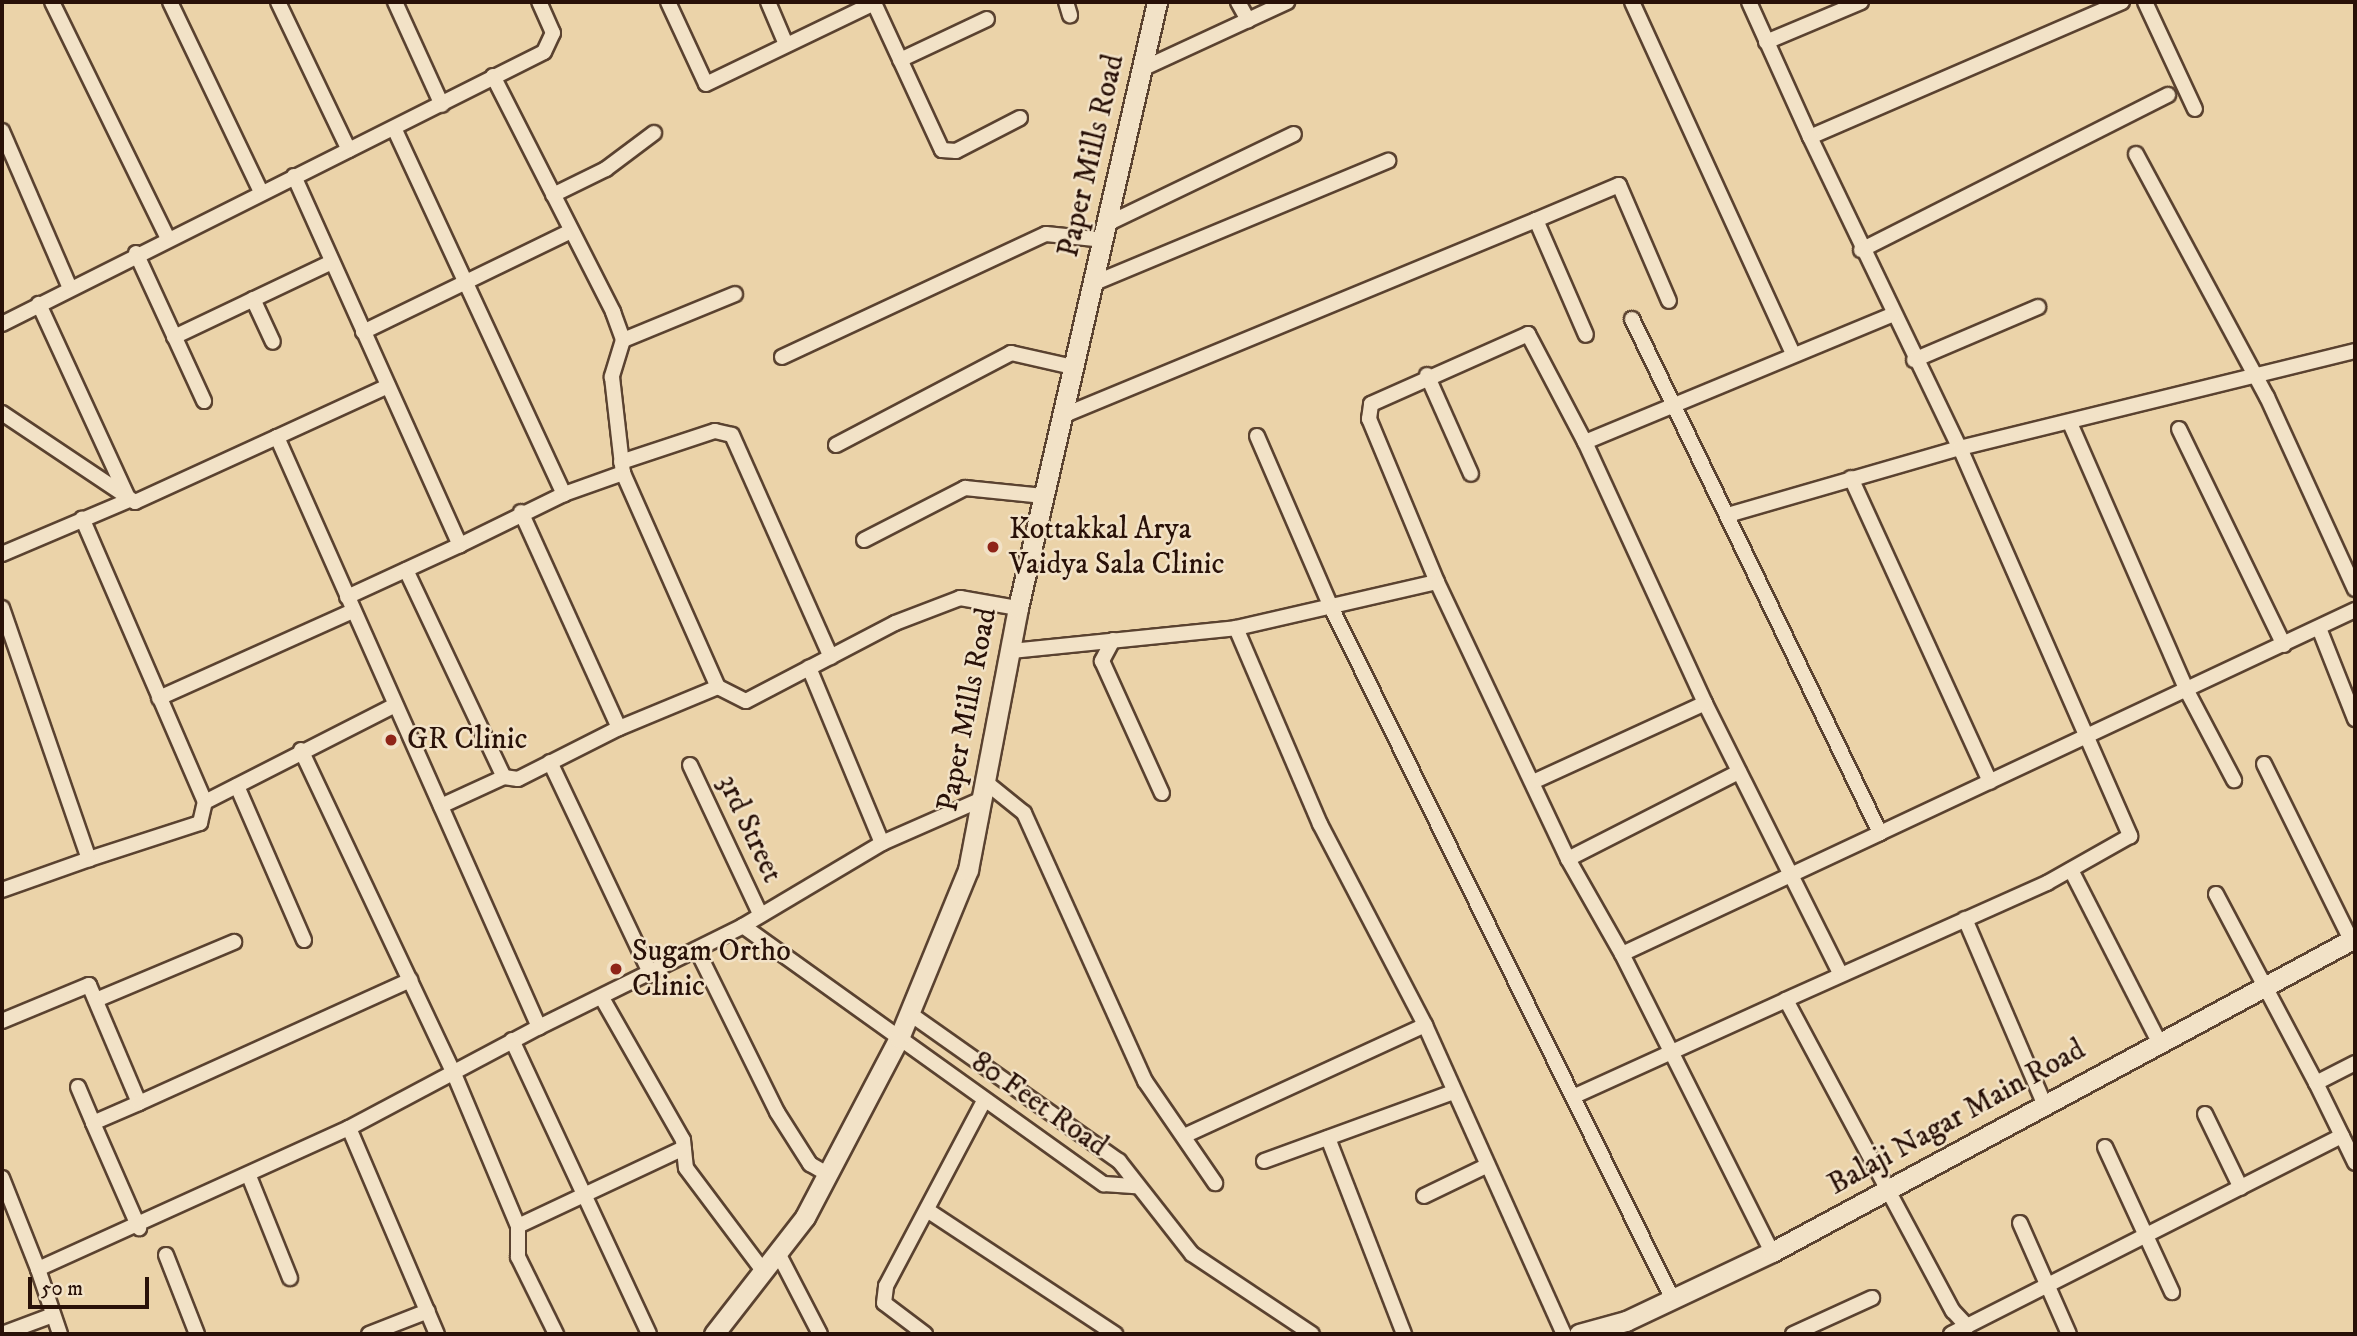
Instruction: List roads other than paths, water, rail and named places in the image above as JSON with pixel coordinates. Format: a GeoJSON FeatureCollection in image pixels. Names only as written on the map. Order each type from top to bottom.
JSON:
{"type":"FeatureCollection","features":[{"type":"Feature","properties":{"kind":"main road","name":"Paper Mills Road"},"geometry":{"type":"LineString","coordinates":[[714,1334],[778,1253],[827,1174],[900,1038],[968,870],[1018,608],[1092,284],[1107,231],[1157,2]]}},
{"type":"Feature","properties":{"kind":"main road","name":"Balaji Nagar Main Road"},"geometry":{"type":"LineString","coordinates":[[1579,1334],[1629,1328],[1673,1300],[1772,1252],[2044,1103],[2353,939]]}},
{"type":"Feature","properties":{"kind":"street"},"geometry":{"type":"LineString","coordinates":[[52,2],[167,237]]}},
{"type":"Feature","properties":{"kind":"street"},"geometry":{"type":"LineString","coordinates":[[170,2],[261,192]]}},
{"type":"Feature","properties":{"kind":"street"},"geometry":{"type":"LineString","coordinates":[[278,2],[349,150]]}},
{"type":"Feature","properties":{"kind":"street"},"geometry":{"type":"LineString","coordinates":[[395,2],[443,105]]}},
{"type":"Feature","properties":{"kind":"street"},"geometry":{"type":"LineString","coordinates":[[2,324],[167,237],[443,105],[553,44],[539,2]]}},
{"type":"Feature","properties":{"kind":"street"},"geometry":{"type":"LineString","coordinates":[[668,2],[706,84],[785,42],[874,2],[942,150],[956,151],[1020,118]]}},
{"type":"Feature","properties":{"kind":"street"},"geometry":{"type":"LineString","coordinates":[[768,2],[785,42]]}},
{"type":"Feature","properties":{"kind":"street"},"geometry":{"type":"LineString","coordinates":[[1238,2],[1248,20]]}},
{"type":"Feature","properties":{"kind":"street"},"geometry":{"type":"LineString","coordinates":[[1143,69],[1287,2]]}},
{"type":"Feature","properties":{"kind":"street"},"geometry":{"type":"LineString","coordinates":[[1632,2],[1792,352]]}},
{"type":"Feature","properties":{"kind":"street"},"geometry":{"type":"LineString","coordinates":[[1577,1095],[2071,870],[2130,836],[2090,736],[1960,448],[1891,315],[1748,2]]}},
{"type":"Feature","properties":{"kind":"street"},"geometry":{"type":"LineString","coordinates":[[1766,42],[1861,2]]}},
{"type":"Feature","properties":{"kind":"street"},"geometry":{"type":"LineString","coordinates":[[1810,137],[2122,2]]}},
{"type":"Feature","properties":{"kind":"street"},"geometry":{"type":"LineString","coordinates":[[2145,2],[2195,109]]}},
{"type":"Feature","properties":{"kind":"street"},"geometry":{"type":"LineString","coordinates":[[900,60],[987,19]]}},
{"type":"Feature","properties":{"kind":"street"},"geometry":{"type":"LineString","coordinates":[[494,76],[623,340],[612,377],[622,467],[718,687],[746,701],[831,657],[960,598],[1018,608]]}},
{"type":"Feature","properties":{"kind":"street"},"geometry":{"type":"LineString","coordinates":[[1861,250],[2168,95]]}},
{"type":"Feature","properties":{"kind":"street"},"geometry":{"type":"LineString","coordinates":[[394,128],[564,494]]}},
{"type":"Feature","properties":{"kind":"street"},"geometry":{"type":"LineString","coordinates":[[2,131],[70,288]]}},
{"type":"Feature","properties":{"kind":"street"},"geometry":{"type":"LineString","coordinates":[[553,195],[606,169],[653,133]]}},
{"type":"Feature","properties":{"kind":"street"},"geometry":{"type":"LineString","coordinates":[[782,357],[1046,234],[1107,231],[1294,134]]}},
{"type":"Feature","properties":{"kind":"street"},"geometry":{"type":"LineString","coordinates":[[2136,154],[2255,375],[2355,589]]}},
{"type":"Feature","properties":{"kind":"street"},"geometry":{"type":"LineString","coordinates":[[1092,284],[1388,161]]}},
{"type":"Feature","properties":{"kind":"street"},"geometry":{"type":"LineString","coordinates":[[294,176],[460,545]]}},
{"type":"Feature","properties":{"kind":"street"},"geometry":{"type":"LineString","coordinates":[[1062,416],[1619,185],[1669,301]]}},
{"type":"Feature","properties":{"kind":"street"},"geometry":{"type":"LineString","coordinates":[[1535,220],[1586,335]]}},
{"type":"Feature","properties":{"kind":"street"},"geometry":{"type":"LineString","coordinates":[[363,332],[466,286],[571,231]]}},
{"type":"Feature","properties":{"kind":"street"},"geometry":{"type":"LineString","coordinates":[[136,253],[204,401]]}},
{"type":"Feature","properties":{"kind":"street"},"geometry":{"type":"LineString","coordinates":[[174,337],[332,262]]}},
{"type":"Feature","properties":{"kind":"street"},"geometry":{"type":"LineString","coordinates":[[623,340],[735,294]]}},
{"type":"Feature","properties":{"kind":"street"},"geometry":{"type":"LineString","coordinates":[[253,299],[273,342]]}},
{"type":"Feature","properties":{"kind":"street"},"geometry":{"type":"LineString","coordinates":[[39,304],[129,500]]}},
{"type":"Feature","properties":{"kind":"street"},"geometry":{"type":"LineString","coordinates":[[1914,360],[2038,307]]}},
{"type":"Feature","properties":{"kind":"street"},"geometry":{"type":"LineString","coordinates":[[1585,442],[1792,352],[1891,315]]}},
{"type":"Feature","properties":{"kind":"street"},"geometry":{"type":"LineString","coordinates":[[1632,319],[1731,514],[1880,833]]}},
{"type":"Feature","properties":{"kind":"street"},"geometry":{"type":"LineString","coordinates":[[1772,1252],[1622,954],[1568,859],[1535,781],[1437,583],[1369,419],[1380,396],[1528,334],[1585,442],[1705,703],[1840,973]]}},
{"type":"Feature","properties":{"kind":"street"},"geometry":{"type":"LineString","coordinates":[[1731,514],[1960,448],[2355,351]]}},
{"type":"Feature","properties":{"kind":"street"},"geometry":{"type":"LineString","coordinates":[[836,445],[1001,357],[1073,367]]}},
{"type":"Feature","properties":{"kind":"street"},"geometry":{"type":"LineString","coordinates":[[1427,375],[1471,474]]}},
{"type":"Feature","properties":{"kind":"street"},"geometry":{"type":"LineString","coordinates":[[2,554],[129,500],[150,499],[388,386]]}},
{"type":"Feature","properties":{"kind":"street"},"geometry":{"type":"LineString","coordinates":[[2,413],[129,500]]}},
{"type":"Feature","properties":{"kind":"street"},"geometry":{"type":"LineString","coordinates":[[2070,423],[2187,691],[2234,780]]}},
{"type":"Feature","properties":{"kind":"street"},"geometry":{"type":"LineString","coordinates":[[2179,429],[2284,645]]}},
{"type":"Feature","properties":{"kind":"street"},"geometry":{"type":"LineString","coordinates":[[347,597],[460,545],[521,512],[622,467],[715,431],[732,435],[831,657]]}},
{"type":"Feature","properties":{"kind":"street"},"geometry":{"type":"LineString","coordinates":[[1257,436],[1330,605],[1577,1095],[1673,1300]]}},
{"type":"Feature","properties":{"kind":"street"},"geometry":{"type":"LineString","coordinates":[[277,437],[539,1027]]}},
{"type":"Feature","properties":{"kind":"street"},"geometry":{"type":"LineString","coordinates":[[1851,478],[1990,782]]}},
{"type":"Feature","properties":{"kind":"street"},"geometry":{"type":"LineString","coordinates":[[864,540],[965,488],[1044,496]]}},
{"type":"Feature","properties":{"kind":"street"},"geometry":{"type":"LineString","coordinates":[[521,512],[619,728]]}},
{"type":"Feature","properties":{"kind":"street"},"geometry":{"type":"LineString","coordinates":[[2,890],[200,823],[205,802],[82,518]]}},
{"type":"Feature","properties":{"kind":"street"},"geometry":{"type":"LineString","coordinates":[[406,570],[504,777]]}},
{"type":"Feature","properties":{"kind":"street"},"geometry":{"type":"LineString","coordinates":[[1011,651],[1236,628],[1437,583]]}},
{"type":"Feature","properties":{"kind":"street"},"geometry":{"type":"LineString","coordinates":[[2,608],[89,859]]}},
{"type":"Feature","properties":{"kind":"street"},"geometry":{"type":"LineString","coordinates":[[1622,954],[2355,610]]}},
{"type":"Feature","properties":{"kind":"street"},"geometry":{"type":"LineString","coordinates":[[159,698],[353,611]]}},
{"type":"Feature","properties":{"kind":"street"},"geometry":{"type":"LineString","coordinates":[[1236,628],[1320,824],[1425,1025],[1486,1166],[1564,1334]]}},
{"type":"Feature","properties":{"kind":"street"},"geometry":{"type":"LineString","coordinates":[[2319,628],[2355,719]]}},
{"type":"Feature","properties":{"kind":"street"},"geometry":{"type":"LineString","coordinates":[[1114,640],[1102,662],[1162,793]]}},
{"type":"Feature","properties":{"kind":"street"},"geometry":{"type":"LineString","coordinates":[[809,668],[882,843]]}},
{"type":"Feature","properties":{"kind":"street"},"geometry":{"type":"LineString","coordinates":[[441,806],[504,777],[518,779],[619,728],[718,687]]}},
{"type":"Feature","properties":{"kind":"street"},"geometry":{"type":"LineString","coordinates":[[1535,781],[1705,703]]}},
{"type":"Feature","properties":{"kind":"street"},"geometry":{"type":"LineString","coordinates":[[205,802],[301,750],[395,705]]}},
{"type":"Feature","properties":{"kind":"street"},"geometry":{"type":"LineString","coordinates":[[301,750],[452,1069],[518,1226],[518,1257],[556,1334]]}},
{"type":"Feature","properties":{"kind":"street"},"geometry":{"type":"LineString","coordinates":[[550,762],[651,975]]}},
{"type":"Feature","properties":{"kind":"street"},"geometry":{"type":"LineString","coordinates":[[2264,764],[2353,939]]}},
{"type":"Feature","properties":{"kind":"street","name":"3rd Street"},"geometry":{"type":"LineString","coordinates":[[690,765],[760,914]]}},
{"type":"Feature","properties":{"kind":"street"},"geometry":{"type":"LineString","coordinates":[[1568,859],[1739,772]]}},
{"type":"Feature","properties":{"kind":"street"},"geometry":{"type":"LineString","coordinates":[[237,786],[304,940]]}},
{"type":"Feature","properties":{"kind":"street"},"geometry":{"type":"LineString","coordinates":[[38,1269],[139,1228],[349,1128],[452,1069],[651,975],[743,926],[882,843],[984,792],[1024,813],[1126,1045],[1215,1183]]}},
{"type":"Feature","properties":{"kind":"street"},"geometry":{"type":"LineString","coordinates":[[2071,870],[2159,1042]]}},
{"type":"Feature","properties":{"kind":"street"},"geometry":{"type":"LineString","coordinates":[[2216,894],[2355,1163]]}},
{"type":"Feature","properties":{"kind":"street"},"geometry":{"type":"LineString","coordinates":[[1965,919],[2044,1103]]}},
{"type":"Feature","properties":{"kind":"street","name":"80 Feet Road"},"geometry":{"type":"LineString","coordinates":[[743,926],[984,1101],[1104,1184],[1136,1186]]}},
{"type":"Feature","properties":{"kind":"street"},"geometry":{"type":"LineString","coordinates":[[96,1000],[234,942]]}},
{"type":"Feature","properties":{"kind":"street"},"geometry":{"type":"LineString","coordinates":[[697,950],[777,1112],[810,1164],[827,1174]]}},
{"type":"Feature","properties":{"kind":"street"},"geometry":{"type":"LineString","coordinates":[[93,1123],[410,980]]}},
{"type":"Feature","properties":{"kind":"street"},"geometry":{"type":"LineString","coordinates":[[2,1021],[89,985],[139,1103]]}},
{"type":"Feature","properties":{"kind":"street"},"geometry":{"type":"LineString","coordinates":[[602,998],[684,1149],[686,1168],[764,1272]]}},
{"type":"Feature","properties":{"kind":"street"},"geometry":{"type":"LineString","coordinates":[[1786,1000],[1888,1189],[1967,1326]]}},
{"type":"Feature","properties":{"kind":"street"},"geometry":{"type":"LineString","coordinates":[[909,1013],[1119,1161],[1192,1254],[1312,1334]]}},
{"type":"Feature","properties":{"kind":"street"},"geometry":{"type":"LineString","coordinates":[[1184,1136],[1425,1025]]}},
{"type":"Feature","properties":{"kind":"street"},"geometry":{"type":"LineString","coordinates":[[512,1040],[649,1334]]}},
{"type":"Feature","properties":{"kind":"street"},"geometry":{"type":"LineString","coordinates":[[2316,1083],[2355,1063]]}},
{"type":"Feature","properties":{"kind":"street"},"geometry":{"type":"LineString","coordinates":[[78,1087],[139,1228]]}},
{"type":"Feature","properties":{"kind":"street"},"geometry":{"type":"LineString","coordinates":[[1264,1161],[1454,1092]]}},
{"type":"Feature","properties":{"kind":"street"},"geometry":{"type":"LineString","coordinates":[[925,1334],[884,1303],[886,1286],[930,1212],[984,1101]]}},
{"type":"Feature","properties":{"kind":"street"},"geometry":{"type":"LineString","coordinates":[[2204,1114],[2241,1188]]}},
{"type":"Feature","properties":{"kind":"street"},"geometry":{"type":"LineString","coordinates":[[349,1128],[438,1334]]}},
{"type":"Feature","properties":{"kind":"street"},"geometry":{"type":"LineString","coordinates":[[1951,1334],[2342,1136]]}},
{"type":"Feature","properties":{"kind":"street"},"geometry":{"type":"LineString","coordinates":[[1328,1138],[1404,1334]]}},
{"type":"Feature","properties":{"kind":"street"},"geometry":{"type":"LineString","coordinates":[[2105,1147],[2148,1234],[2172,1292]]}},
{"type":"Feature","properties":{"kind":"street"},"geometry":{"type":"LineString","coordinates":[[518,1226],[684,1149]]}},
{"type":"Feature","properties":{"kind":"street"},"geometry":{"type":"LineString","coordinates":[[1424,1196],[1486,1166]]}},
{"type":"Feature","properties":{"kind":"street"},"geometry":{"type":"LineString","coordinates":[[249,1176],[290,1278]]}},
{"type":"Feature","properties":{"kind":"street"},"geometry":{"type":"LineString","coordinates":[[3,1183],[38,1269],[60,1334]]}},
{"type":"Feature","properties":{"kind":"street"},"geometry":{"type":"LineString","coordinates":[[930,1212],[1115,1334]]}},
{"type":"Feature","properties":{"kind":"street"},"geometry":{"type":"LineString","coordinates":[[2020,1223],[2070,1334]]}},
{"type":"Feature","properties":{"kind":"street"},"geometry":{"type":"LineString","coordinates":[[778,1253],[820,1334]]}},
{"type":"Feature","properties":{"kind":"street"},"geometry":{"type":"LineString","coordinates":[[166,1255],[197,1334]]}},
{"type":"Feature","properties":{"kind":"street"},"geometry":{"type":"LineString","coordinates":[[1793,1334],[1872,1298]]}},
{"type":"Feature","properties":{"kind":"street"},"geometry":{"type":"LineString","coordinates":[[369,1334],[428,1311]]}},
{"type":"Feature","properties":{"kind":"street"},"geometry":{"type":"LineString","coordinates":[[2,1334],[53,1315]]}},
{"type":"Feature","properties":{"kind":"place","name":"Kottakkal Arya Vaidya Sala Clinic"},"geometry":{"type":"Point","coordinates":[993,547]}},
{"type":"Feature","properties":{"kind":"place","name":"GR Clinic"},"geometry":{"type":"Point","coordinates":[391,740]}},
{"type":"Feature","properties":{"kind":"place","name":"Sugam Ortho Clinic"},"geometry":{"type":"Point","coordinates":[616,969]}}]}
